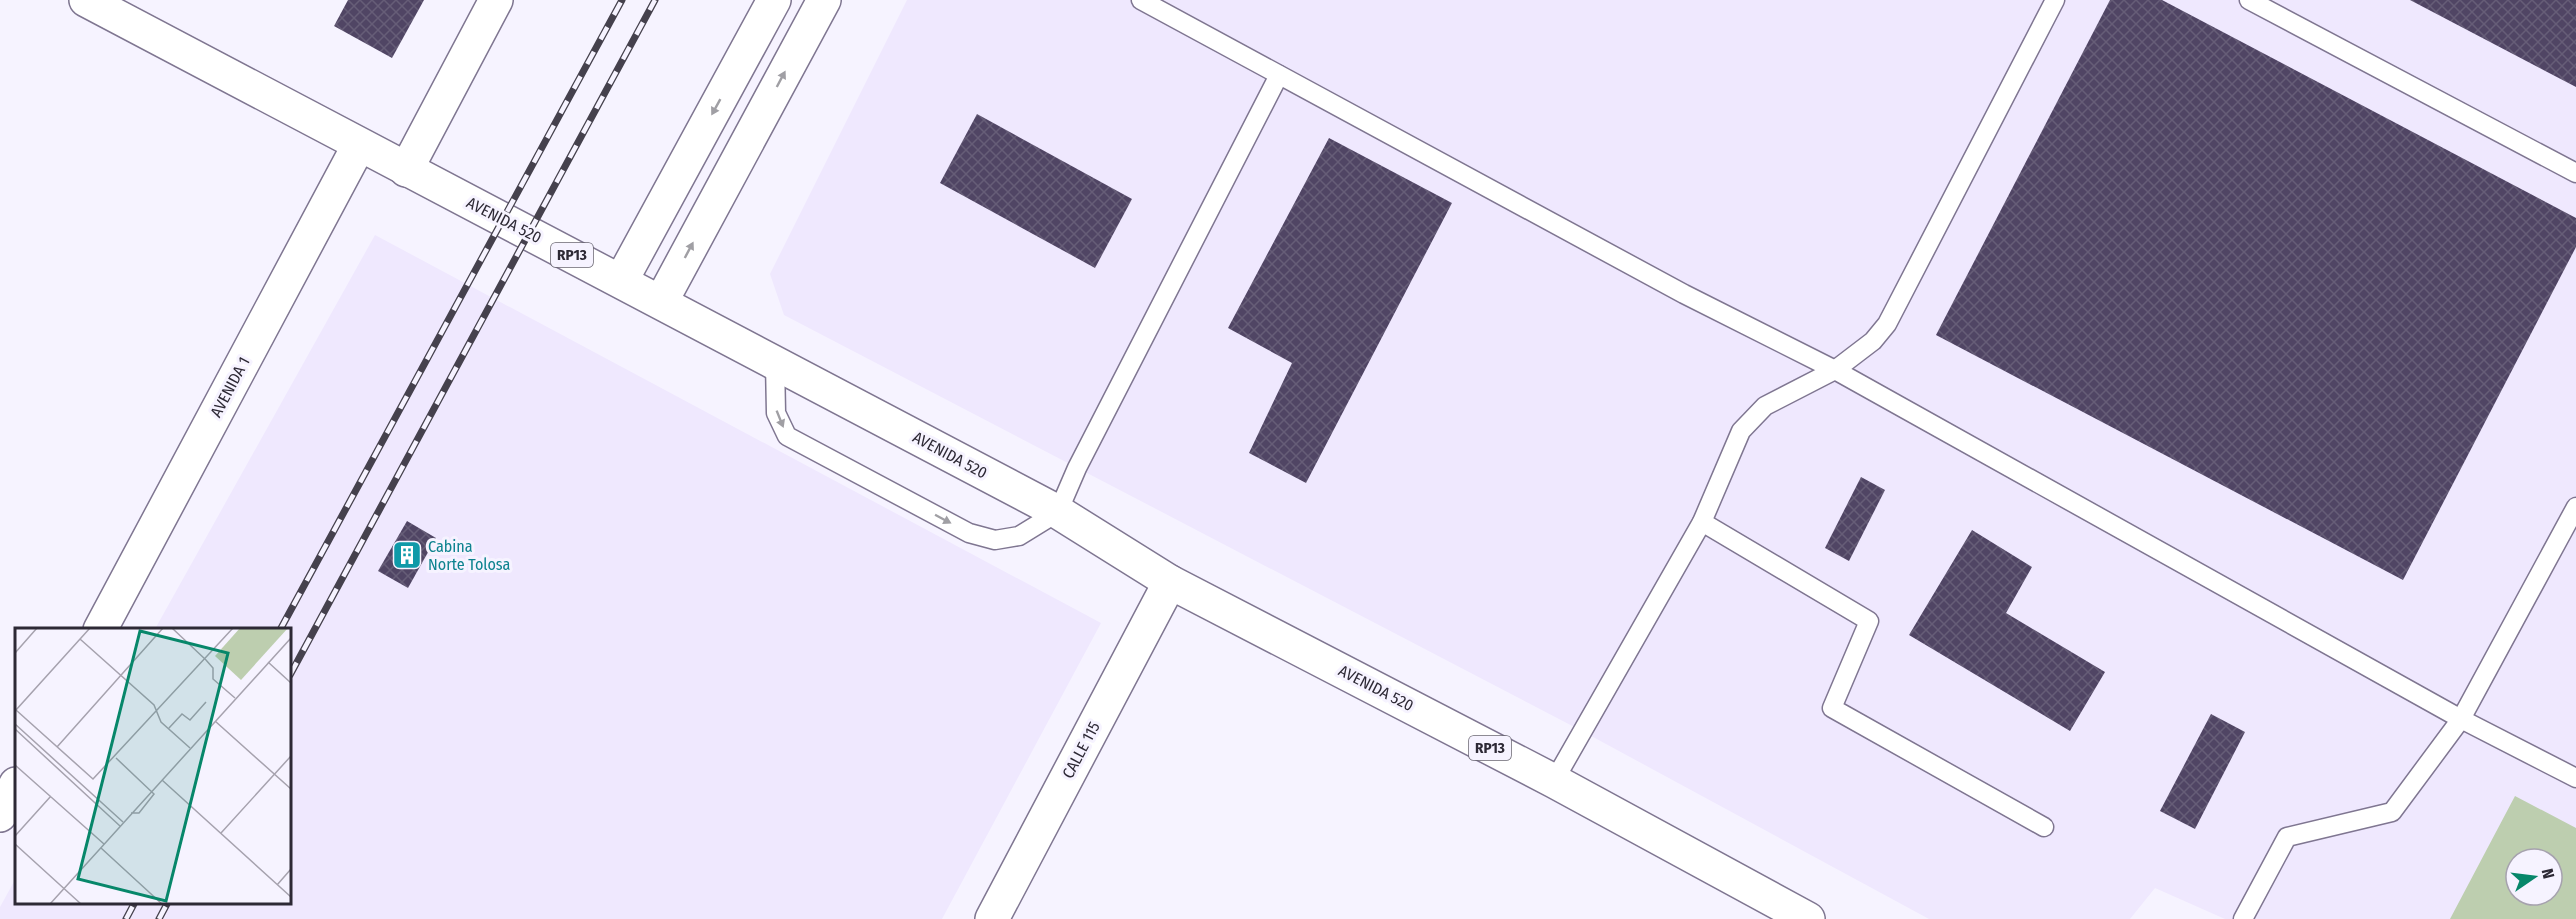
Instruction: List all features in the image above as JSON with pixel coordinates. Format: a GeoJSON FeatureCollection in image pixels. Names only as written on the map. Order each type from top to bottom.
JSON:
{"type":"FeatureCollection","features":[{"type":"Feature","properties":{"kind":"main road","name":"AVENIDA 520"},"geometry":{"type":"LineString","coordinates":[[86,0],[1058,512],[1170,582],[1554,781],[1808,919]]}},
{"type":"Feature","properties":{"kind":"main road"},"geometry":{"type":"LineString","coordinates":[[406,170],[496,0]]}},
{"type":"Feature","properties":{"kind":"main road"},"geometry":{"type":"LineString","coordinates":[[621,280],[774,0]]}},
{"type":"Feature","properties":{"kind":"main road"},"geometry":{"type":"LineString","coordinates":[[661,302],[824,0]]}},
{"type":"Feature","properties":{"kind":"main road","name":"AVENIDA 1"},"geometry":{"type":"LineString","coordinates":[[101,628],[359,145]]}},
{"type":"Feature","properties":{"kind":"main road","name":"CALLE 115"},"geometry":{"type":"LineString","coordinates":[[992,919],[1170,582]]}},
{"type":"Feature","properties":{"kind":"main road"},"geometry":{"type":"LineString","coordinates":[[0,815],[15,786]]}},
{"type":"Feature","properties":{"kind":"lane"},"geometry":{"type":"LineString","coordinates":[[1141,0],[1684,294],[1835,370],[2461,719],[2576,778]]}},
{"type":"Feature","properties":{"kind":"lane"},"geometry":{"type":"LineString","coordinates":[[1554,781],[1702,522],[1741,431],[1765,406],[1835,370],[1873,341],[1887,324],[2055,0]]}},
{"type":"Feature","properties":{"kind":"lane"},"geometry":{"type":"LineString","coordinates":[[2249,0],[2576,173]]}},
{"type":"Feature","properties":{"kind":"lane"},"geometry":{"type":"LineString","coordinates":[[775,362],[776,413],[788,436],[969,533],[995,540],[1019,536],[1058,512],[1083,458],[1280,75]]}},
{"type":"Feature","properties":{"kind":"lane"},"geometry":{"type":"LineString","coordinates":[[2243,919],[2288,837],[2392,812],[2461,719],[2576,507]]}},
{"type":"Feature","properties":{"kind":"lane"},"geometry":{"type":"LineString","coordinates":[[1702,522],[1869,621],[1832,708],[2044,827]]}},
{"type":"Feature","properties":{"kind":"shaded area"},"geometry":{"type":"Polygon","coordinates":[[[907,0],[2576,0],[2576,919],[2225,919],[2155,888],[2130,919],[1929,919],[1582,731],[784,315],[770,274],[907,0]]]}},
{"type":"Feature","properties":{"kind":"shaded area"},"geometry":{"type":"Polygon","coordinates":[[[375,235],[1101,623],[942,919],[0,919],[0,907],[15,880],[15,904],[291,904],[291,628],[156,628],[375,235]]]}},
{"type":"Feature","properties":{"kind":"green space"},"geometry":{"type":"Polygon","coordinates":[[[2515,796],[2576,828],[2576,919],[2450,919],[2515,796]]]}},
{"type":"Feature","properties":{"kind":"building"},"geometry":{"type":"Polygon","coordinates":[[[348,0],[424,0],[392,58],[334,26],[348,0]]]}},
{"type":"Feature","properties":{"kind":"building"},"geometry":{"type":"Polygon","coordinates":[[[2110,0],[2162,0],[2576,218],[2576,247],[2403,580],[1936,335],[2110,0]]]}},
{"type":"Feature","properties":{"kind":"building"},"geometry":{"type":"Polygon","coordinates":[[[2410,0],[2576,0],[2576,87],[2410,0]]]}},
{"type":"Feature","properties":{"kind":"building"},"geometry":{"type":"Polygon","coordinates":[[[977,114],[1132,199],[1095,268],[940,183],[977,114]]]}},
{"type":"Feature","properties":{"kind":"building"},"geometry":{"type":"Polygon","coordinates":[[[1329,138],[1452,203],[1306,483],[1249,453],[1292,363],[1228,328],[1329,138]]]}},
{"type":"Feature","properties":{"kind":"building"},"geometry":{"type":"Polygon","coordinates":[[[1861,477],[1885,490],[1849,561],[1825,548],[1861,477]]]}},
{"type":"Feature","properties":{"kind":"building","name":"Cabina Norte Tolosa"},"geometry":{"type":"Polygon","coordinates":[[[407,521],[436,538],[408,588],[378,571],[407,521]]]}},
{"type":"Feature","properties":{"kind":"building"},"geometry":{"type":"Polygon","coordinates":[[[1972,530],[2032,567],[2006,613],[2105,672],[2070,731],[1909,635],[1972,530]]]}},
{"type":"Feature","properties":{"kind":"building"},"geometry":{"type":"Polygon","coordinates":[[[2211,714],[2245,732],[2195,829],[2160,811],[2211,714]]]}},
{"type":"Feature","properties":{"kind":"railway"},"geometry":{"type":"LineString","coordinates":[[281,628],[622,0]]}},
{"type":"Feature","properties":{"kind":"railway"},"geometry":{"type":"LineString","coordinates":[[291,673],[655,0]]}},
{"type":"Feature","properties":{"kind":"railway"},"geometry":{"type":"LineString","coordinates":[[126,919],[134,904]]}},
{"type":"Feature","properties":{"kind":"railway"},"geometry":{"type":"LineString","coordinates":[[159,919],[167,904]]}},
{"type":"Feature","properties":{"kind":"place","name":"Cabina Norte Tolosa"},"geometry":{"type":"Point","coordinates":[407,555]}}]}
